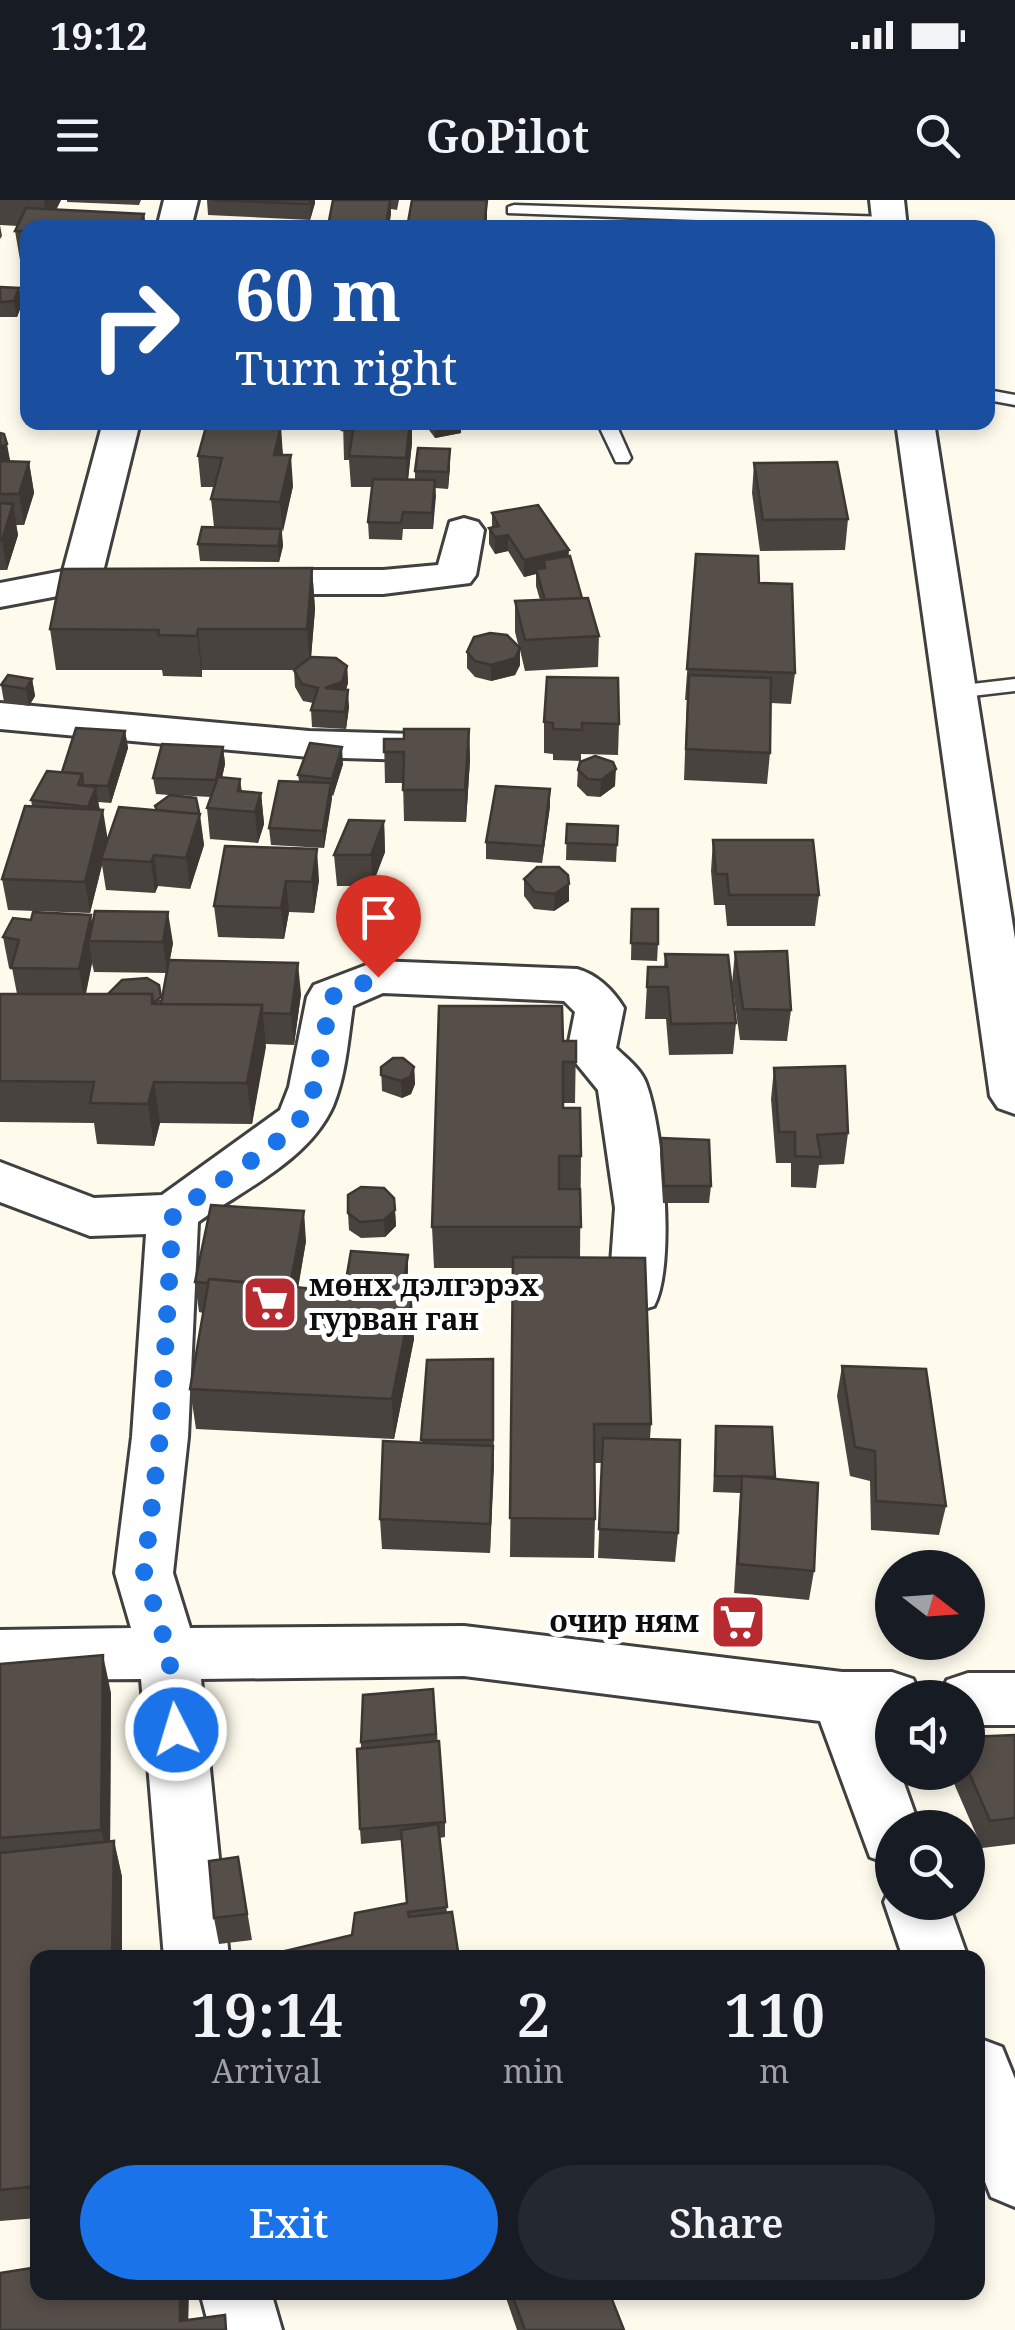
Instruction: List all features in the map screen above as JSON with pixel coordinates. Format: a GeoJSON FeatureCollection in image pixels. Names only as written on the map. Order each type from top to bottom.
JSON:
{"type":"FeatureCollection","features":[{"type":"Feature","properties":{"kind":"street"},"geometry":{"type":"LineString","coordinates":[[81,580],[120,430]]}},
{"type":"Feature","properties":{"kind":"street"},"geometry":{"type":"LineString","coordinates":[[916,430],[1015,1096]]}},
{"type":"Feature","properties":{"kind":"street"},"geometry":{"type":"LineString","coordinates":[[206,582],[383,582],[456,575],[464,530]]}},
{"type":"Feature","properties":{"kind":"street"},"geometry":{"type":"LineString","coordinates":[[0,596],[81,580],[123,584]]}},
{"type":"Feature","properties":{"kind":"street"},"geometry":{"type":"LineString","coordinates":[[0,716],[309,744],[412,747]]}},
{"type":"Feature","properties":{"kind":"street"},"geometry":{"type":"LineString","coordinates":[[0,1181],[90,1218],[173,1214],[221,1177],[273,1147],[306,1110],[331,997],[378,977],[577,985],[600,1008],[591,1052],[622,1084],[641,1208],[635,1292]]}},
{"type":"Feature","properties":{"kind":"street"},"geometry":{"type":"LineString","coordinates":[[173,1214],[160,1437],[144,1573],[169,1655],[195,1950]]}},
{"type":"Feature","properties":{"kind":"street"},"geometry":{"type":"LineString","coordinates":[[0,1655],[464,1651],[867,1698],[887,1810]]}},
{"type":"Feature","properties":{"kind":"street"},"geometry":{"type":"LineString","coordinates":[[985,1699],[1015,1699]]}},
{"type":"Feature","properties":{"kind":"street"},"geometry":{"type":"LineString","coordinates":[[922,1920],[933,1950]]}},
{"type":"Feature","properties":{"kind":"street"},"geometry":{"type":"LineString","coordinates":[[985,2089],[1015,2173]]}},
{"type":"Feature","properties":{"kind":"street"},"geometry":{"type":"LineString","coordinates":[[237,2300],[246,2330]]}},
{"type":"Feature","properties":{"kind":"lane"},"geometry":{"type":"LineString","coordinates":[[512,205],[633,220]]}},
{"type":"Feature","properties":{"kind":"lane"},"geometry":{"type":"LineString","coordinates":[[655,220],[723,215],[889,217]]}},
{"type":"Feature","properties":{"kind":"lane"},"geometry":{"type":"LineString","coordinates":[[610,430],[622,458]]}},
{"type":"Feature","properties":{"kind":"lane"},"geometry":{"type":"LineString","coordinates":[[955,692],[1015,686]]}},
{"type":"Feature","properties":{"kind":"building"},"geometry":{"type":"Polygon","coordinates":[[[212,200],[311,200],[309,204],[212,200]]]}},
{"type":"Feature","properties":{"kind":"building"},"geometry":{"type":"Polygon","coordinates":[[[333,200],[390,200],[387,220],[329,220],[333,200]]]}},
{"type":"Feature","properties":{"kind":"building"},"geometry":{"type":"Polygon","coordinates":[[[412,200],[487,200],[485,220],[408,220],[412,200]]]}},
{"type":"Feature","properties":{"kind":"building"},"geometry":{"type":"Polygon","coordinates":[[[26,208],[144,214],[142,220],[20,220],[26,208]]]}},
{"type":"Feature","properties":{"kind":"building"},"geometry":{"type":"Polygon","coordinates":[[[0,287],[19,288],[14,301],[0,302],[0,287]]]}},
{"type":"Feature","properties":{"kind":"building"},"geometry":{"type":"Polygon","coordinates":[[[205,430],[280,430],[274,455],[291,455],[280,502],[211,499],[222,458],[198,456],[205,430]]]}},
{"type":"Feature","properties":{"kind":"building"},"geometry":{"type":"Polygon","coordinates":[[[353,430],[409,430],[406,458],[349,456],[353,430]]]}},
{"type":"Feature","properties":{"kind":"building"},"geometry":{"type":"Polygon","coordinates":[[[0,433],[7,444],[0,447],[0,433]]]}},
{"type":"Feature","properties":{"kind":"building"},"geometry":{"type":"Polygon","coordinates":[[[418,448],[450,449],[448,472],[415,471],[418,448]]]}},
{"type":"Feature","properties":{"kind":"building"},"geometry":{"type":"Polygon","coordinates":[[[0,461],[29,462],[19,494],[0,494],[0,461]]]}},
{"type":"Feature","properties":{"kind":"building"},"geometry":{"type":"Polygon","coordinates":[[[837,462],[848,519],[763,520],[754,463],[837,462]]]}},
{"type":"Feature","properties":{"kind":"building"},"geometry":{"type":"Polygon","coordinates":[[[373,479],[435,480],[432,513],[403,512],[401,523],[368,522],[373,479]]]}},
{"type":"Feature","properties":{"kind":"building"},"geometry":{"type":"Polygon","coordinates":[[[0,503],[13,504],[2,540],[0,540],[0,503]]]}},
{"type":"Feature","properties":{"kind":"building"},"geometry":{"type":"Polygon","coordinates":[[[538,505],[569,550],[524,560],[508,535],[495,537],[489,528],[499,526],[492,513],[538,505]]]}},
{"type":"Feature","properties":{"kind":"building"},"geometry":{"type":"Polygon","coordinates":[[[202,527],[281,529],[278,546],[198,544],[202,527]]]}},
{"type":"Feature","properties":{"kind":"building"},"geometry":{"type":"Polygon","coordinates":[[[696,554],[758,556],[759,583],[792,584],[795,673],[687,669],[696,554]]]}},
{"type":"Feature","properties":{"kind":"building"},"geometry":{"type":"Polygon","coordinates":[[[570,556],[582,598],[545,600],[536,569],[545,568],[544,560],[570,556]]]}},
{"type":"Feature","properties":{"kind":"building"},"geometry":{"type":"Polygon","coordinates":[[[312,568],[307,629],[198,629],[197,636],[158,635],[159,630],[50,629],[62,569],[312,568]]]}},
{"type":"Feature","properties":{"kind":"building"},"geometry":{"type":"Polygon","coordinates":[[[588,598],[599,636],[525,640],[515,601],[588,598]]]}},
{"type":"Feature","properties":{"kind":"building"},"geometry":{"type":"Polygon","coordinates":[[[490,633],[507,635],[520,648],[515,658],[491,665],[475,661],[467,652],[474,637],[490,633]]]}},
{"type":"Feature","properties":{"kind":"building"},"geometry":{"type":"Polygon","coordinates":[[[311,657],[336,658],[347,666],[342,682],[325,688],[348,690],[345,712],[311,710],[318,688],[302,684],[294,670],[311,657]]]}},
{"type":"Feature","properties":{"kind":"building"},"geometry":{"type":"Polygon","coordinates":[[[8,675],[32,679],[26,689],[1,685],[8,675]]]}},
{"type":"Feature","properties":{"kind":"building"},"geometry":{"type":"Polygon","coordinates":[[[689,675],[771,678],[770,753],[686,749],[689,675]]]}},
{"type":"Feature","properties":{"kind":"building"},"geometry":{"type":"Polygon","coordinates":[[[547,677],[618,678],[619,724],[582,723],[582,730],[553,729],[553,723],[544,722],[547,677]]]}},
{"type":"Feature","properties":{"kind":"building"},"geometry":{"type":"Polygon","coordinates":[[[76,728],[125,731],[108,786],[83,785],[82,774],[62,772],[76,728]]]}},
{"type":"Feature","properties":{"kind":"building"},"geometry":{"type":"Polygon","coordinates":[[[404,729],[469,729],[465,790],[403,790],[404,752],[384,752],[384,739],[404,739],[404,729]]]}},
{"type":"Feature","properties":{"kind":"building"},"geometry":{"type":"Polygon","coordinates":[[[310,743],[342,747],[332,779],[298,775],[310,743]]]}},
{"type":"Feature","properties":{"kind":"building"},"geometry":{"type":"Polygon","coordinates":[[[162,744],[223,747],[216,780],[153,778],[162,744]]]}},
{"type":"Feature","properties":{"kind":"building"},"geometry":{"type":"Polygon","coordinates":[[[595,756],[613,762],[616,769],[601,780],[588,779],[578,770],[580,762],[595,756]]]}},
{"type":"Feature","properties":{"kind":"building"},"geometry":{"type":"Polygon","coordinates":[[[47,771],[82,774],[78,785],[96,787],[88,807],[31,800],[47,771]]]}},
{"type":"Feature","properties":{"kind":"building"},"geometry":{"type":"Polygon","coordinates":[[[218,777],[240,779],[238,791],[261,793],[255,812],[207,808],[218,777]]]}},
{"type":"Feature","properties":{"kind":"building"},"geometry":{"type":"Polygon","coordinates":[[[279,781],[331,783],[323,831],[269,828],[279,781]]]}},
{"type":"Feature","properties":{"kind":"building"},"geometry":{"type":"Polygon","coordinates":[[[496,786],[550,789],[543,846],[486,842],[496,786]]]}},
{"type":"Feature","properties":{"kind":"building"},"geometry":{"type":"Polygon","coordinates":[[[170,795],[196,798],[199,812],[157,810],[155,806],[170,795]]]}},
{"type":"Feature","properties":{"kind":"building"},"geometry":{"type":"Polygon","coordinates":[[[25,806],[103,810],[85,882],[2,879],[25,806]]]}},
{"type":"Feature","properties":{"kind":"building"},"geometry":{"type":"Polygon","coordinates":[[[119,807],[200,814],[186,858],[154,855],[151,862],[101,859],[119,807]]]}},
{"type":"Feature","properties":{"kind":"building"},"geometry":{"type":"Polygon","coordinates":[[[349,820],[384,821],[371,855],[334,855],[349,820]]]}},
{"type":"Feature","properties":{"kind":"building"},"geometry":{"type":"Polygon","coordinates":[[[567,824],[618,826],[617,845],[566,843],[567,824]]]}},
{"type":"Feature","properties":{"kind":"building"},"geometry":{"type":"Polygon","coordinates":[[[713,840],[813,840],[819,895],[729,895],[727,874],[716,874],[713,840]]]}},
{"type":"Feature","properties":{"kind":"building"},"geometry":{"type":"Polygon","coordinates":[[[225,846],[317,849],[312,882],[286,881],[281,908],[214,906],[225,846]]]}},
{"type":"Feature","properties":{"kind":"building"},"geometry":{"type":"Polygon","coordinates":[[[537,867],[559,867],[568,875],[569,884],[555,894],[535,892],[524,879],[537,867]]]}},
{"type":"Feature","properties":{"kind":"building"},"geometry":{"type":"Polygon","coordinates":[[[632,909],[658,909],[658,944],[631,943],[632,909]]]}},
{"type":"Feature","properties":{"kind":"building"},"geometry":{"type":"Polygon","coordinates":[[[95,911],[168,912],[163,942],[89,941],[95,911]]]}},
{"type":"Feature","properties":{"kind":"building"},"geometry":{"type":"Polygon","coordinates":[[[33,912],[91,915],[79,969],[11,968],[19,940],[3,937],[13,918],[31,920],[33,912]]]}},
{"type":"Feature","properties":{"kind":"building"},"geometry":{"type":"Polygon","coordinates":[[[787,951],[791,1010],[743,1009],[735,952],[787,951]]]}},
{"type":"Feature","properties":{"kind":"building"},"geometry":{"type":"Polygon","coordinates":[[[665,954],[728,955],[736,1023],[671,1024],[668,987],[647,987],[648,967],[667,967],[665,954]]]}},
{"type":"Feature","properties":{"kind":"building"},"geometry":{"type":"Polygon","coordinates":[[[169,960],[298,963],[291,1014],[262,1013],[262,1005],[161,1004],[169,960]]]}},
{"type":"Feature","properties":{"kind":"building"},"geometry":{"type":"Polygon","coordinates":[[[147,978],[159,985],[161,997],[153,1003],[152,994],[108,994],[122,980],[147,978]]]}},
{"type":"Feature","properties":{"kind":"building"},"geometry":{"type":"Polygon","coordinates":[[[0,994],[152,994],[152,1004],[262,1005],[247,1083],[154,1082],[148,1104],[90,1103],[94,1082],[0,1081],[0,994]]]}},
{"type":"Feature","properties":{"kind":"building"},"geometry":{"type":"Polygon","coordinates":[[[439,1006],[562,1006],[563,1041],[576,1041],[576,1062],[563,1062],[563,1108],[580,1108],[581,1156],[559,1156],[559,1189],[580,1189],[581,1227],[432,1227],[439,1006]]]}},
{"type":"Feature","properties":{"kind":"building"},"geometry":{"type":"Polygon","coordinates":[[[393,1058],[403,1058],[414,1067],[410,1077],[401,1081],[381,1075],[381,1067],[393,1058]]]}},
{"type":"Feature","properties":{"kind":"building"},"geometry":{"type":"Polygon","coordinates":[[[845,1066],[848,1133],[817,1135],[821,1157],[795,1156],[795,1132],[779,1132],[774,1068],[845,1066]]]}},
{"type":"Feature","properties":{"kind":"building"},"geometry":{"type":"Polygon","coordinates":[[[661,1138],[709,1140],[711,1186],[664,1186],[661,1138]]]}},
{"type":"Feature","properties":{"kind":"building"},"geometry":{"type":"Polygon","coordinates":[[[361,1187],[384,1188],[394,1198],[395,1210],[384,1220],[360,1222],[348,1213],[348,1195],[361,1187]]]}},
{"type":"Feature","properties":{"kind":"building"},"geometry":{"type":"Polygon","coordinates":[[[211,1205],[304,1211],[290,1286],[209,1279],[208,1283],[195,1282],[211,1205]]]}},
{"type":"Feature","properties":{"kind":"building"},"geometry":{"type":"Polygon","coordinates":[[[351,1251],[408,1255],[401,1297],[344,1292],[351,1251]]]}},
{"type":"Feature","properties":{"kind":"building"},"geometry":{"type":"Polygon","coordinates":[[[513,1257],[645,1258],[651,1424],[594,1424],[595,1519],[510,1518],[513,1257]]]}},
{"type":"Feature","properties":{"kind":"building"},"geometry":{"type":"Polygon","coordinates":[[[209,1279],[412,1298],[392,1399],[190,1389],[209,1279]]]}},
{"type":"Feature","properties":{"kind":"building"},"geometry":{"type":"Polygon","coordinates":[[[493,1359],[493,1440],[421,1440],[427,1360],[493,1359]]]}},
{"type":"Feature","properties":{"kind":"building"},"geometry":{"type":"Polygon","coordinates":[[[842,1366],[926,1369],[946,1506],[876,1501],[875,1451],[855,1447],[842,1366]]]}},
{"type":"Feature","properties":{"kind":"building"},"geometry":{"type":"Polygon","coordinates":[[[716,1426],[772,1427],[775,1477],[715,1476],[716,1426]]]}},
{"type":"Feature","properties":{"kind":"building"},"geometry":{"type":"Polygon","coordinates":[[[603,1438],[680,1440],[678,1533],[599,1529],[603,1438]]]}},
{"type":"Feature","properties":{"kind":"building"},"geometry":{"type":"Polygon","coordinates":[[[383,1441],[493,1446],[490,1524],[380,1519],[383,1441]]]}},
{"type":"Feature","properties":{"kind":"building"},"geometry":{"type":"Polygon","coordinates":[[[742,1476],[818,1483],[814,1571],[738,1564],[742,1476]]]}},
{"type":"Feature","properties":{"kind":"building"},"geometry":{"type":"Polygon","coordinates":[[[103,1655],[101,1830],[0,1838],[0,1664],[103,1655]]]}},
{"type":"Feature","properties":{"kind":"building"},"geometry":{"type":"Polygon","coordinates":[[[433,1689],[436,1734],[361,1742],[363,1695],[433,1689]]]}},
{"type":"Feature","properties":{"kind":"building"},"geometry":{"type":"Polygon","coordinates":[[[1015,1735],[1015,1818],[990,1821],[977,1790],[985,1790],[985,1736],[1015,1735]]]}},
{"type":"Feature","properties":{"kind":"building"},"geometry":{"type":"Polygon","coordinates":[[[439,1741],[445,1822],[360,1829],[357,1749],[439,1741]]]}},
{"type":"Feature","properties":{"kind":"building"},"geometry":{"type":"Polygon","coordinates":[[[438,1824],[447,1907],[408,1912],[409,1917],[452,1912],[458,1950],[289,1950],[352,1935],[355,1913],[407,1903],[401,1830],[438,1824]]]}},
{"type":"Feature","properties":{"kind":"building"},"geometry":{"type":"Polygon","coordinates":[[[114,1841],[112,1950],[30,1950],[30,2187],[0,2190],[0,1853],[114,1841]]]}},
{"type":"Feature","properties":{"kind":"building"},"geometry":{"type":"Polygon","coordinates":[[[238,1857],[247,1914],[214,1918],[209,1861],[238,1857]]]}},
{"type":"Feature","properties":{"kind":"building"},"geometry":{"type":"Polygon","coordinates":[[[30,2268],[30,2300],[180,2300],[180,2321],[225,2315],[226,2330],[0,2330],[0,2273],[30,2268]]]}},
{"type":"Feature","properties":{"kind":"building"},"geometry":{"type":"Polygon","coordinates":[[[514,2300],[612,2300],[624,2330],[525,2330],[514,2300]]]}},
{"type":"Feature","properties":{"kind":"place","name":"мөнх дэлгэрэх гурван ган"},"geometry":{"type":"Point","coordinates":[270,1303]}},
{"type":"Feature","properties":{"kind":"place","name":"очир ням"},"geometry":{"type":"Point","coordinates":[738,1622]}},
{"type":"Feature","properties":{"kind":"route"},"geometry":{"type":"LineString","coordinates":[[176,1730],[169,1655],[144,1573],[160,1437],[173,1214],[221,1177],[273,1147],[306,1110],[331,997],[378,977]]}}]}
